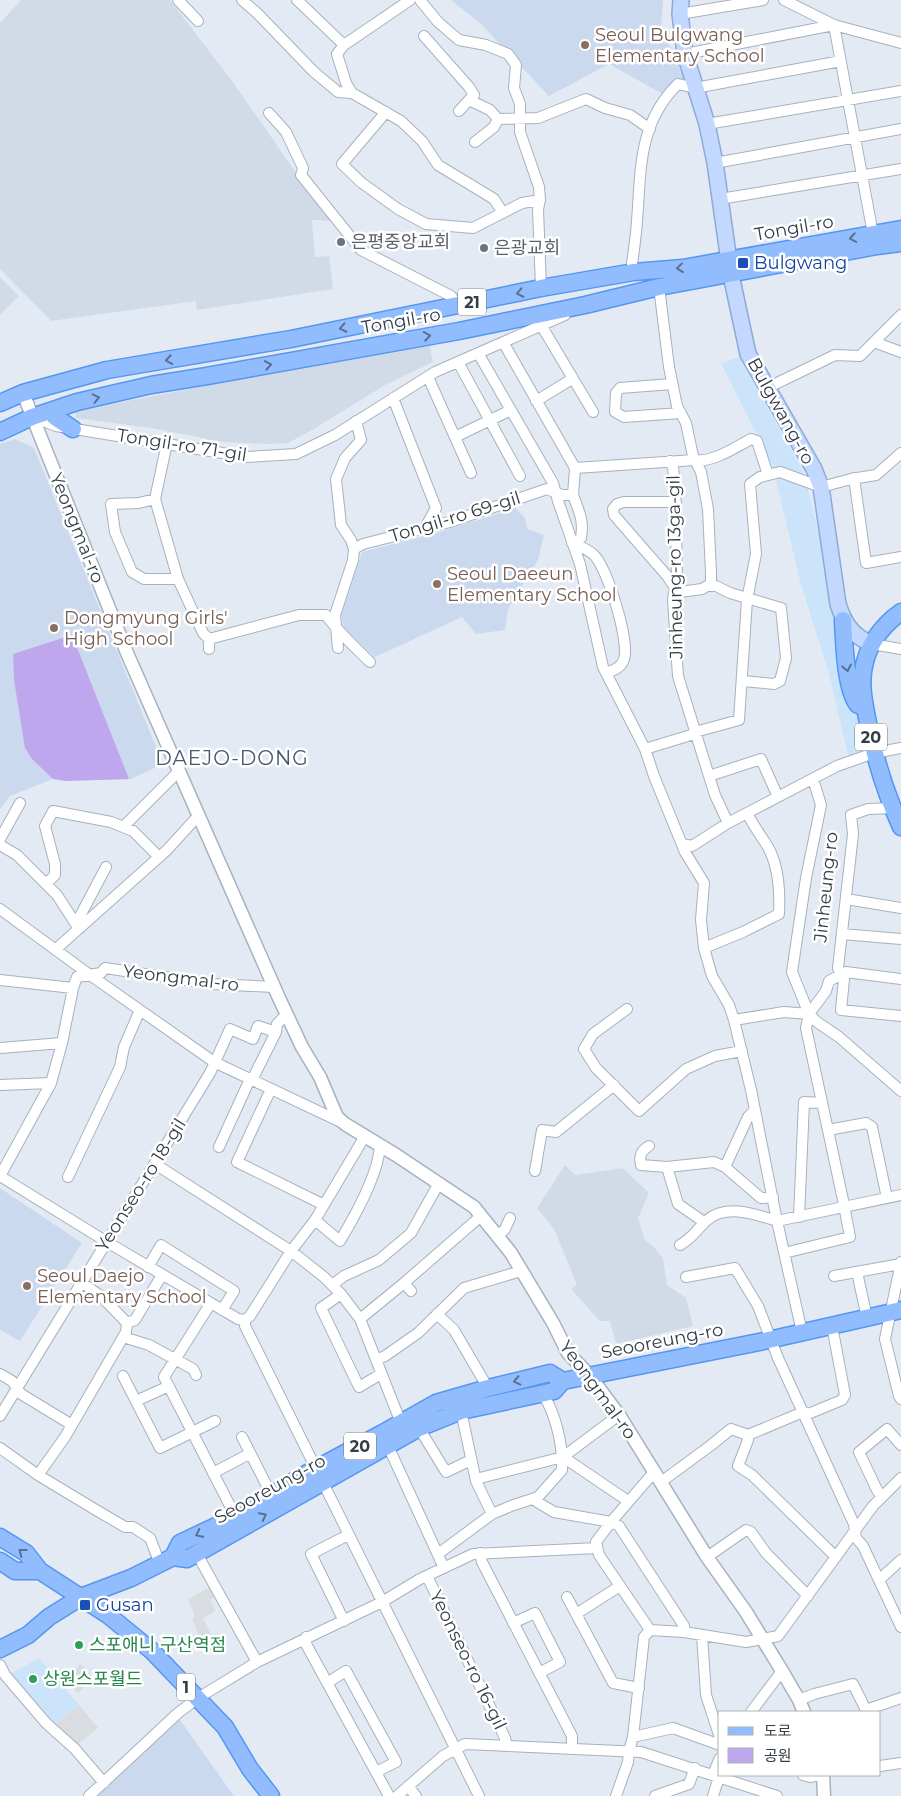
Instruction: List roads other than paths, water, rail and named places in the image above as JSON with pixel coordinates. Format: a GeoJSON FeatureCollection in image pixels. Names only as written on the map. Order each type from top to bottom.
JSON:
{"type":"FeatureCollection","features":[{"type":"Feature","properties":{"kind":"main road","name":"Bulgwang-ro"},"geometry":{"type":"LineString","coordinates":[[680,7],[685,54],[707,124],[715,163],[729,267],[748,354],[814,469],[821,488],[838,604],[843,620],[854,634],[872,644]]}},
{"type":"Feature","properties":{"kind":"main road","name":"Tongil-ro"},"geometry":{"type":"LineString","coordinates":[[0,432],[32,417],[64,406],[152,385],[430,336],[585,305],[729,267],[901,229]]}},
{"type":"Feature","properties":{"kind":"main road","name":"Tongil-ro"},"geometry":{"type":"LineString","coordinates":[[0,403],[24,393],[107,370],[291,339],[541,288],[634,272],[729,267],[901,243]]}},
{"type":"Feature","properties":{"kind":"main road"},"geometry":{"type":"LineString","coordinates":[[64,406],[57,411],[55,417],[73,429]]}},
{"type":"Feature","properties":{"kind":"main road","name":"20"},"geometry":{"type":"LineString","coordinates":[[901,612],[887,623],[872,644],[866,660],[862,686],[874,754],[901,827]]}},
{"type":"Feature","properties":{"kind":"main road"},"geometry":{"type":"LineString","coordinates":[[843,620],[845,662],[854,698],[867,718]]}},
{"type":"Feature","properties":{"kind":"main road","name":"Seooreung-ro"},"geometry":{"type":"LineString","coordinates":[[167,1560],[180,1543],[233,1518],[271,1494],[388,1446],[419,1428],[461,1411],[554,1391],[563,1381],[832,1326],[896,1311]]}},
{"type":"Feature","properties":{"kind":"main road","name":"Seooreung-ro"},"geometry":{"type":"LineString","coordinates":[[0,1649],[28,1635],[49,1617],[80,1598],[131,1578],[167,1560],[187,1559],[198,1553],[401,1423],[436,1403],[550,1373],[563,1381]]}},
{"type":"Feature","properties":{"kind":"main road","name":"1"},"geometry":{"type":"LineString","coordinates":[[0,1537],[26,1553],[40,1571],[108,1615],[152,1651],[225,1727],[250,1769],[271,1796]]}},
{"type":"Feature","properties":{"kind":"main road"},"geometry":{"type":"LineString","coordinates":[[0,1561],[15,1571],[40,1571]]}},
{"type":"Feature","properties":{"kind":"street"},"geometry":{"type":"LineString","coordinates":[[178,0],[198,21]]}},
{"type":"Feature","properties":{"kind":"street"},"geometry":{"type":"LineString","coordinates":[[242,0],[314,72],[338,92],[352,94],[401,121],[422,141],[438,165],[494,199],[503,213]]}},
{"type":"Feature","properties":{"kind":"street"},"geometry":{"type":"LineString","coordinates":[[297,0],[344,44]]}},
{"type":"Feature","properties":{"kind":"street"},"geometry":{"type":"LineString","coordinates":[[352,94],[346,83],[337,54],[344,44],[410,0]]}},
{"type":"Feature","properties":{"kind":"street"},"geometry":{"type":"LineString","coordinates":[[420,0],[438,22],[459,40],[486,44],[508,54],[516,65],[514,88],[520,104],[520,132],[539,187],[541,288]]}},
{"type":"Feature","properties":{"kind":"street","name":"Bulgwang-ro"},"geometry":{"type":"LineString","coordinates":[[680,7],[763,0]]}},
{"type":"Feature","properties":{"kind":"street"},"geometry":{"type":"LineString","coordinates":[[784,0],[834,25],[901,43]]}},
{"type":"Feature","properties":{"kind":"street"},"geometry":{"type":"LineString","coordinates":[[685,54],[834,25]]}},
{"type":"Feature","properties":{"kind":"street"},"geometry":{"type":"LineString","coordinates":[[834,25],[873,234]]}},
{"type":"Feature","properties":{"kind":"street"},"geometry":{"type":"LineString","coordinates":[[424,36],[469,86],[474,95],[459,112]]}},
{"type":"Feature","properties":{"kind":"street"},"geometry":{"type":"LineString","coordinates":[[634,272],[632,264],[642,155],[650,129],[665,97],[678,84],[695,88],[841,61]]}},
{"type":"Feature","properties":{"kind":"street"},"geometry":{"type":"LineString","coordinates":[[707,124],[901,90]]}},
{"type":"Feature","properties":{"kind":"street"},"geometry":{"type":"LineString","coordinates":[[498,119],[538,118],[586,99],[606,108],[630,115],[650,129]]}},
{"type":"Feature","properties":{"kind":"street"},"geometry":{"type":"LineString","coordinates":[[469,100],[490,110],[498,119]]}},
{"type":"Feature","properties":{"kind":"street"},"geometry":{"type":"LineString","coordinates":[[386,112],[342,164],[362,183],[398,209],[426,224],[473,228],[522,203],[540,200]]}},
{"type":"Feature","properties":{"kind":"street","name":"Tongil-ro"},"geometry":{"type":"LineString","coordinates":[[269,113],[286,132],[303,168],[301,175],[361,250],[451,296],[457,304]]}},
{"type":"Feature","properties":{"kind":"street"},"geometry":{"type":"LineString","coordinates":[[475,142],[494,127],[498,119]]}},
{"type":"Feature","properties":{"kind":"street"},"geometry":{"type":"LineString","coordinates":[[715,163],[901,129]]}},
{"type":"Feature","properties":{"kind":"street"},"geometry":{"type":"LineString","coordinates":[[720,199],[901,169]]}},
{"type":"Feature","properties":{"kind":"street"},"geometry":{"type":"LineString","coordinates":[[659,287],[672,384],[677,406],[686,422],[695,460],[701,472],[708,509],[710,586]]}},
{"type":"Feature","properties":{"kind":"street","name":"Tongil-ro 71-gil"},"geometry":{"type":"LineString","coordinates":[[32,417],[56,426],[247,457],[296,454],[335,435],[428,377],[585,305]]}},
{"type":"Feature","properties":{"kind":"street"},"geometry":{"type":"LineString","coordinates":[[767,388],[835,354],[860,356],[901,315]]}},
{"type":"Feature","properties":{"kind":"street"},"geometry":{"type":"LineString","coordinates":[[541,325],[593,412]]}},
{"type":"Feature","properties":{"kind":"street"},"geometry":{"type":"LineString","coordinates":[[504,342],[536,402],[576,468],[573,494],[579,506],[583,528],[581,538],[572,543]]}},
{"type":"Feature","properties":{"kind":"street"},"geometry":{"type":"LineString","coordinates":[[874,342],[901,352]]}},
{"type":"Feature","properties":{"kind":"street"},"geometry":{"type":"LineString","coordinates":[[478,353],[553,483],[580,564],[603,667],[645,749],[682,844],[704,883],[701,920],[704,948],[712,976],[729,1005],[742,1051],[802,1332]]}},
{"type":"Feature","properties":{"kind":"street"},"geometry":{"type":"LineString","coordinates":[[458,362],[520,476]]}},
{"type":"Feature","properties":{"kind":"street"},"geometry":{"type":"LineString","coordinates":[[428,377],[472,473]]}},
{"type":"Feature","properties":{"kind":"street"},"geometry":{"type":"LineString","coordinates":[[536,402],[572,379]]}},
{"type":"Feature","properties":{"kind":"street"},"geometry":{"type":"LineString","coordinates":[[672,384],[620,388],[616,393],[616,412],[624,417],[681,413]]}},
{"type":"Feature","properties":{"kind":"street","name":"Yeongmal-ro"},"geometry":{"type":"LineString","coordinates":[[24,393],[126,653],[286,1015],[320,1077],[334,1106],[334,1112],[344,1123],[474,1207],[498,1236],[511,1253],[553,1323],[568,1353],[590,1376],[619,1415],[707,1557],[763,1639],[801,1706],[814,1694],[853,1684],[866,1710],[901,1698]]}},
{"type":"Feature","properties":{"kind":"street"},"geometry":{"type":"LineString","coordinates":[[393,398],[436,508],[424,528]]}},
{"type":"Feature","properties":{"kind":"street"},"geometry":{"type":"LineString","coordinates":[[455,437],[511,410]]}},
{"type":"Feature","properties":{"kind":"street"},"geometry":{"type":"LineString","coordinates":[[338,648],[335,615],[353,560],[354,549],[351,540],[342,526],[336,479],[345,458],[361,440],[356,421]]}},
{"type":"Feature","properties":{"kind":"street"},"geometry":{"type":"LineString","coordinates":[[576,468],[670,461],[702,461],[751,440],[756,441],[768,475]]}},
{"type":"Feature","properties":{"kind":"street"},"geometry":{"type":"LineString","coordinates":[[167,443],[155,499],[178,579],[209,644],[299,615],[326,615],[336,629],[344,634],[370,662]]}},
{"type":"Feature","properties":{"kind":"street"},"geometry":{"type":"LineString","coordinates":[[645,749],[691,736],[695,732],[739,720],[748,598],[756,554],[750,484],[760,477],[780,472],[821,488],[854,478],[876,475],[901,453]]}},
{"type":"Feature","properties":{"kind":"street","name":"Jinheung-ro 13ga-gil"},"geometry":{"type":"LineString","coordinates":[[670,461],[674,467],[676,502],[677,578],[673,599],[678,676],[715,795],[728,823]]}},
{"type":"Feature","properties":{"kind":"street"},"geometry":{"type":"LineString","coordinates":[[854,478],[866,563],[901,557]]}},
{"type":"Feature","properties":{"kind":"street","name":"Tongil-ro 69-gil"},"geometry":{"type":"LineString","coordinates":[[354,549],[363,544],[450,522],[547,489],[562,495],[573,494]]}},
{"type":"Feature","properties":{"kind":"street"},"geometry":{"type":"LineString","coordinates":[[155,499],[139,503],[111,504],[115,532],[132,572],[144,579],[178,579]]}},
{"type":"Feature","properties":{"kind":"street"},"geometry":{"type":"LineString","coordinates":[[676,502],[624,502],[617,504],[612,509],[614,515],[680,592],[716,586],[730,594],[781,608],[786,658],[780,682],[774,684],[743,681]]}},
{"type":"Feature","properties":{"kind":"street"},"geometry":{"type":"LineString","coordinates":[[572,543],[594,554],[615,598],[622,633],[624,658],[619,667],[606,673]]}},
{"type":"Feature","properties":{"kind":"street"},"geometry":{"type":"LineString","coordinates":[[872,644],[901,649]]}},
{"type":"Feature","properties":{"kind":"street"},"geometry":{"type":"LineString","coordinates":[[682,844],[692,846],[728,823],[837,766],[874,754],[901,748]]}},
{"type":"Feature","properties":{"kind":"street"},"geometry":{"type":"LineString","coordinates":[[709,776],[761,759],[778,797]]}},
{"type":"Feature","properties":{"kind":"street"},"geometry":{"type":"LineString","coordinates":[[123,827],[179,771]]}},
{"type":"Feature","properties":{"kind":"street"},"geometry":{"type":"LineString","coordinates":[[813,779],[821,805],[806,878],[792,972],[809,1014],[839,1037],[901,1091]]}},
{"type":"Feature","properties":{"kind":"street"},"geometry":{"type":"LineString","coordinates":[[0,839],[20,802]]}},
{"type":"Feature","properties":{"kind":"street","name":"Jinheung-ro"},"geometry":{"type":"LineString","coordinates":[[893,808],[868,809],[851,815],[853,834],[838,968],[844,979],[842,1010],[901,1016]]}},
{"type":"Feature","properties":{"kind":"street"},"geometry":{"type":"LineString","coordinates":[[46,884],[54,875],[55,864],[45,826],[53,811],[96,819],[133,831],[159,857]]}},
{"type":"Feature","properties":{"kind":"street"},"geometry":{"type":"LineString","coordinates":[[704,948],[743,932],[779,914],[780,891],[775,867],[769,849],[747,813]]}},
{"type":"Feature","properties":{"kind":"street"},"geometry":{"type":"LineString","coordinates":[[56,949],[159,857],[198,816]]}},
{"type":"Feature","properties":{"kind":"street"},"geometry":{"type":"LineString","coordinates":[[3,850],[17,855],[57,895],[79,929]]}},
{"type":"Feature","properties":{"kind":"street"},"geometry":{"type":"LineString","coordinates":[[79,929],[79,918],[106,867]]}},
{"type":"Feature","properties":{"kind":"street"},"geometry":{"type":"LineString","coordinates":[[846,899],[901,908]]}},
{"type":"Feature","properties":{"kind":"street"},"geometry":{"type":"LineString","coordinates":[[0,909],[214,1062],[344,1123]]}},
{"type":"Feature","properties":{"kind":"street"},"geometry":{"type":"LineString","coordinates":[[842,934],[901,939]]}},
{"type":"Feature","properties":{"kind":"street","name":"Yeongmal-ro"},"geometry":{"type":"LineString","coordinates":[[90,975],[101,973],[105,968],[212,984],[274,987]]}},
{"type":"Feature","properties":{"kind":"street"},"geometry":{"type":"LineString","coordinates":[[784,1254],[850,1237],[844,1200],[806,1028],[809,1014],[826,991],[829,981],[846,972],[901,978]]}},
{"type":"Feature","properties":{"kind":"street"},"geometry":{"type":"LineString","coordinates":[[90,975],[77,977],[51,1083],[0,1176],[148,1267],[238,1319],[245,1320],[250,1316],[291,1251],[315,1220],[365,1136]]}},
{"type":"Feature","properties":{"kind":"street"},"geometry":{"type":"LineString","coordinates":[[0,980],[73,988]]}},
{"type":"Feature","properties":{"kind":"street"},"geometry":{"type":"LineString","coordinates":[[628,1009],[593,1034],[584,1049],[596,1068],[639,1111],[686,1069],[715,1056],[742,1051]]}},
{"type":"Feature","properties":{"kind":"street"},"geometry":{"type":"LineString","coordinates":[[68,1177],[120,1067],[124,1047],[140,1010]]}},
{"type":"Feature","properties":{"kind":"street"},"geometry":{"type":"LineString","coordinates":[[734,1020],[784,1012],[809,1014]]}},
{"type":"Feature","properties":{"kind":"street"},"geometry":{"type":"LineString","coordinates":[[219,1147],[250,1079],[254,1076],[276,1032],[277,1024],[286,1015]]}},
{"type":"Feature","properties":{"kind":"street","name":"Yeonseo-ro 18-gil"},"geometry":{"type":"LineString","coordinates":[[0,1416],[3,1405],[17,1388],[210,1073],[230,1029],[252,1039],[258,1026],[276,1032]]}},
{"type":"Feature","properties":{"kind":"street"},"geometry":{"type":"LineString","coordinates":[[0,1048],[62,1043]]}},
{"type":"Feature","properties":{"kind":"street"},"geometry":{"type":"LineString","coordinates":[[0,1085],[51,1083]]}},
{"type":"Feature","properties":{"kind":"street"},"geometry":{"type":"LineString","coordinates":[[535,1172],[542,1130],[556,1132],[614,1085]]}},
{"type":"Feature","properties":{"kind":"street"},"geometry":{"type":"LineString","coordinates":[[271,1088],[237,1162],[324,1205]]}},
{"type":"Feature","properties":{"kind":"street"},"geometry":{"type":"LineString","coordinates":[[799,1216],[804,1102],[822,1103]]}},
{"type":"Feature","properties":{"kind":"street"},"geometry":{"type":"LineString","coordinates":[[725,1166],[748,1117],[755,1110]]}},
{"type":"Feature","properties":{"kind":"street"},"geometry":{"type":"LineString","coordinates":[[828,1130],[866,1123],[872,1127],[886,1198]]}},
{"type":"Feature","properties":{"kind":"street"},"geometry":{"type":"LineString","coordinates":[[315,1220],[340,1240],[358,1210],[379,1156],[380,1145]]}},
{"type":"Feature","properties":{"kind":"street"},"geometry":{"type":"LineString","coordinates":[[649,1146],[642,1150],[640,1157],[641,1165],[667,1167],[714,1162],[725,1166],[761,1198],[773,1197]]}},
{"type":"Feature","properties":{"kind":"street"},"geometry":{"type":"LineString","coordinates":[[155,1164],[291,1251],[341,1294],[360,1319],[401,1423]]}},
{"type":"Feature","properties":{"kind":"street"},"geometry":{"type":"LineString","coordinates":[[667,1167],[678,1204],[704,1222]]}},
{"type":"Feature","properties":{"kind":"street"},"geometry":{"type":"LineString","coordinates":[[332,1285],[344,1276],[380,1260],[411,1233],[439,1183]]}},
{"type":"Feature","properties":{"kind":"street"},"geometry":{"type":"LineString","coordinates":[[680,1245],[692,1238],[704,1222],[724,1210],[761,1216],[777,1221],[901,1194]]}},
{"type":"Feature","properties":{"kind":"street"},"geometry":{"type":"LineString","coordinates":[[360,1319],[408,1287],[482,1216]]}},
{"type":"Feature","properties":{"kind":"street"},"geometry":{"type":"LineString","coordinates":[[498,1236],[505,1229],[510,1218]]}},
{"type":"Feature","properties":{"kind":"street"},"geometry":{"type":"LineString","coordinates":[[148,1267],[161,1245],[234,1291],[222,1310]]}},
{"type":"Feature","properties":{"kind":"street"},"geometry":{"type":"LineString","coordinates":[[834,1276],[901,1263],[896,1311],[884,1339],[901,1399]]}},
{"type":"Feature","properties":{"kind":"street"},"geometry":{"type":"LineString","coordinates":[[686,1277],[735,1268],[758,1306],[770,1339],[854,1524],[856,1538],[863,1546],[901,1627]]}},
{"type":"Feature","properties":{"kind":"street"},"geometry":{"type":"LineString","coordinates":[[376,1360],[385,1356],[418,1333],[464,1288],[521,1271]]}},
{"type":"Feature","properties":{"kind":"street"},"geometry":{"type":"LineString","coordinates":[[857,1272],[866,1318]]}},
{"type":"Feature","properties":{"kind":"street"},"geometry":{"type":"LineString","coordinates":[[127,1323],[134,1320],[162,1275]]}},
{"type":"Feature","properties":{"kind":"street"},"geometry":{"type":"LineString","coordinates":[[81,1282],[102,1297],[127,1323]]}},
{"type":"Feature","properties":{"kind":"street"},"geometry":{"type":"LineString","coordinates":[[341,1294],[321,1308],[359,1387],[381,1374]]}},
{"type":"Feature","properties":{"kind":"street"},"geometry":{"type":"LineString","coordinates":[[136,1401],[169,1386],[164,1377],[211,1303]]}},
{"type":"Feature","properties":{"kind":"street"},"geometry":{"type":"LineString","coordinates":[[437,1314],[454,1330],[488,1388]]}},
{"type":"Feature","properties":{"kind":"street"},"geometry":{"type":"LineString","coordinates":[[245,1320],[245,1326],[262,1362],[479,1796]]}},
{"type":"Feature","properties":{"kind":"street"},"geometry":{"type":"LineString","coordinates":[[38,1476],[72,1425],[126,1332],[127,1323]]}},
{"type":"Feature","properties":{"kind":"street"},"geometry":{"type":"LineString","coordinates":[[650,1630],[599,1556],[596,1542],[628,1501],[658,1476],[710,1446],[731,1429],[748,1435],[803,1412],[808,1414],[842,1400],[845,1395],[832,1326]]}},
{"type":"Feature","properties":{"kind":"street"},"geometry":{"type":"LineString","coordinates":[[123,1337],[149,1345],[192,1369],[196,1375]]}},
{"type":"Feature","properties":{"kind":"street"},"geometry":{"type":"LineString","coordinates":[[0,1374],[12,1381],[21,1394],[72,1425]]}},
{"type":"Feature","properties":{"kind":"street"},"geometry":{"type":"LineString","coordinates":[[123,1376],[160,1448],[216,1421]]}},
{"type":"Feature","properties":{"kind":"street","name":"Seooreung-ro"},"geometry":{"type":"LineString","coordinates":[[169,1386],[232,1510],[233,1518]]}},
{"type":"Feature","properties":{"kind":"street"},"geometry":{"type":"LineString","coordinates":[[438,1554],[492,1514],[538,1498],[562,1470],[563,1458],[551,1406],[543,1394]]}},
{"type":"Feature","properties":{"kind":"street"},"geometry":{"type":"LineString","coordinates":[[461,1411],[476,1484],[492,1514]]}},
{"type":"Feature","properties":{"kind":"street"},"geometry":{"type":"LineString","coordinates":[[476,1484],[563,1458],[619,1415]]}},
{"type":"Feature","properties":{"kind":"street"},"geometry":{"type":"LineString","coordinates":[[419,1428],[446,1472],[471,1460]]}},
{"type":"Feature","properties":{"kind":"street"},"geometry":{"type":"LineString","coordinates":[[882,1497],[859,1452],[887,1429],[901,1444]]}},
{"type":"Feature","properties":{"kind":"street"},"geometry":{"type":"LineString","coordinates":[[748,1435],[748,1440],[738,1466],[752,1475],[836,1557]]}},
{"type":"Feature","properties":{"kind":"street"},"geometry":{"type":"LineString","coordinates":[[242,1437],[271,1494]]}},
{"type":"Feature","properties":{"kind":"street"},"geometry":{"type":"LineString","coordinates":[[388,1446],[444,1568]]}},
{"type":"Feature","properties":{"kind":"street"},"geometry":{"type":"LineString","coordinates":[[0,1448],[38,1476],[125,1527],[133,1527],[150,1538],[167,1560]]}},
{"type":"Feature","properties":{"kind":"street"},"geometry":{"type":"LineString","coordinates":[[213,1473],[249,1454]]}},
{"type":"Feature","properties":{"kind":"street"},"geometry":{"type":"LineString","coordinates":[[563,1458],[628,1501]]}},
{"type":"Feature","properties":{"kind":"street"},"geometry":{"type":"LineString","coordinates":[[650,1630],[684,1632],[746,1642],[778,1636],[873,1506],[901,1478]]}},
{"type":"Feature","properties":{"kind":"street"},"geometry":{"type":"LineString","coordinates":[[534,1500],[554,1512],[611,1522],[619,1526],[684,1626],[684,1632]]}},
{"type":"Feature","properties":{"kind":"street"},"geometry":{"type":"LineString","coordinates":[[707,1557],[746,1530],[751,1532],[766,1553],[808,1596]]}},
{"type":"Feature","properties":{"kind":"street"},"geometry":{"type":"LineString","coordinates":[[344,1621],[312,1554],[348,1534]]}},
{"type":"Feature","properties":{"kind":"street","name":"Yeonseo-ro 16-gil"},"geometry":{"type":"LineString","coordinates":[[89,1796],[178,1713],[198,1698],[257,1662],[382,1602],[427,1576],[473,1554],[597,1548]]}},
{"type":"Feature","properties":{"kind":"street"},"geometry":{"type":"LineString","coordinates":[[198,1553],[257,1662]]}},
{"type":"Feature","properties":{"kind":"street"},"geometry":{"type":"LineString","coordinates":[[480,1553],[482,1562],[572,1736],[572,1749]]}},
{"type":"Feature","properties":{"kind":"street"},"geometry":{"type":"LineString","coordinates":[[879,1580],[901,1560]]}},
{"type":"Feature","properties":{"kind":"street","name":"Yeonseo-ro 16-gil"},"geometry":{"type":"LineString","coordinates":[[427,1576],[505,1738],[507,1746]]}},
{"type":"Feature","properties":{"kind":"street"},"geometry":{"type":"LineString","coordinates":[[576,1614],[620,1586]]}},
{"type":"Feature","properties":{"kind":"street"},"geometry":{"type":"LineString","coordinates":[[567,1597],[613,1683],[638,1688]]}},
{"type":"Feature","properties":{"kind":"street"},"geometry":{"type":"LineString","coordinates":[[513,1623],[535,1613],[560,1662],[539,1673]]}},
{"type":"Feature","properties":{"kind":"street"},"geometry":{"type":"LineString","coordinates":[[616,1796],[628,1762],[633,1737],[644,1637],[650,1630]]}},
{"type":"Feature","properties":{"kind":"street"},"geometry":{"type":"LineString","coordinates":[[702,1635],[706,1695],[718,1732]]}},
{"type":"Feature","properties":{"kind":"street"},"geometry":{"type":"LineString","coordinates":[[306,1637],[306,1644],[389,1796]]}},
{"type":"Feature","properties":{"kind":"street"},"geometry":{"type":"LineString","coordinates":[[0,1665],[5,1675],[46,1723],[75,1749],[104,1783]]}},
{"type":"Feature","properties":{"kind":"street"},"geometry":{"type":"LineString","coordinates":[[751,1711],[782,1670]]}},
{"type":"Feature","properties":{"kind":"street"},"geometry":{"type":"LineString","coordinates":[[327,1683],[346,1671],[396,1762],[376,1772]]}},
{"type":"Feature","properties":{"kind":"street"},"geometry":{"type":"LineString","coordinates":[[633,1737],[673,1728],[718,1743]]}},
{"type":"Feature","properties":{"kind":"street"},"geometry":{"type":"LineString","coordinates":[[397,1796],[443,1756],[465,1744],[641,1752],[777,1796]]}},
{"type":"Feature","properties":{"kind":"street"},"geometry":{"type":"LineString","coordinates":[[881,1766],[901,1763]]}},
{"type":"Feature","properties":{"kind":"street"},"geometry":{"type":"LineString","coordinates":[[713,1796],[718,1767]]}},
{"type":"Feature","properties":{"kind":"street"},"geometry":{"type":"LineString","coordinates":[[655,1796],[688,1784],[695,1768]]}},
{"type":"Feature","properties":{"kind":"street"},"geometry":{"type":"LineString","coordinates":[[822,1776],[824,1796]]}},
{"type":"Feature","properties":{"kind":"street"},"geometry":{"type":"LineString","coordinates":[[408,1786],[416,1796]]}},
{"type":"Feature","properties":{"kind":"place","name":"Seoul Bulgwang Elementary School"},"geometry":{"type":"Point","coordinates":[585,45]}},
{"type":"Feature","properties":{"kind":"place","name":"은평중앙교회"},"geometry":{"type":"Point","coordinates":[341,242]}},
{"type":"Feature","properties":{"kind":"place","name":"은광교회"},"geometry":{"type":"Point","coordinates":[484,248]}},
{"type":"Feature","properties":{"kind":"place","name":"Bulgwang"},"geometry":{"type":"Point","coordinates":[743,263]}},
{"type":"Feature","properties":{"kind":"place","name":"Seoul Daeeun Elementary School"},"geometry":{"type":"Point","coordinates":[437,584]}},
{"type":"Feature","properties":{"kind":"place","name":"Dongmyung Girls' High School"},"geometry":{"type":"Point","coordinates":[54,628]}},
{"type":"Feature","properties":{"kind":"place","name":"Seoul Daejo Elementary School"},"geometry":{"type":"Point","coordinates":[27,1286]}},
{"type":"Feature","properties":{"kind":"place","name":"Gusan"},"geometry":{"type":"Point","coordinates":[85,1605]}},
{"type":"Feature","properties":{"kind":"place","name":"스포애니 구산역점"},"geometry":{"type":"Point","coordinates":[79,1645]}},
{"type":"Feature","properties":{"kind":"place","name":"상원스포월드"},"geometry":{"type":"Point","coordinates":[33,1679]}},
{"type":"Feature","properties":{"kind":"district","name":"DAEJO-DONG"},"geometry":{"type":"Point","coordinates":[232,758]}}]}
